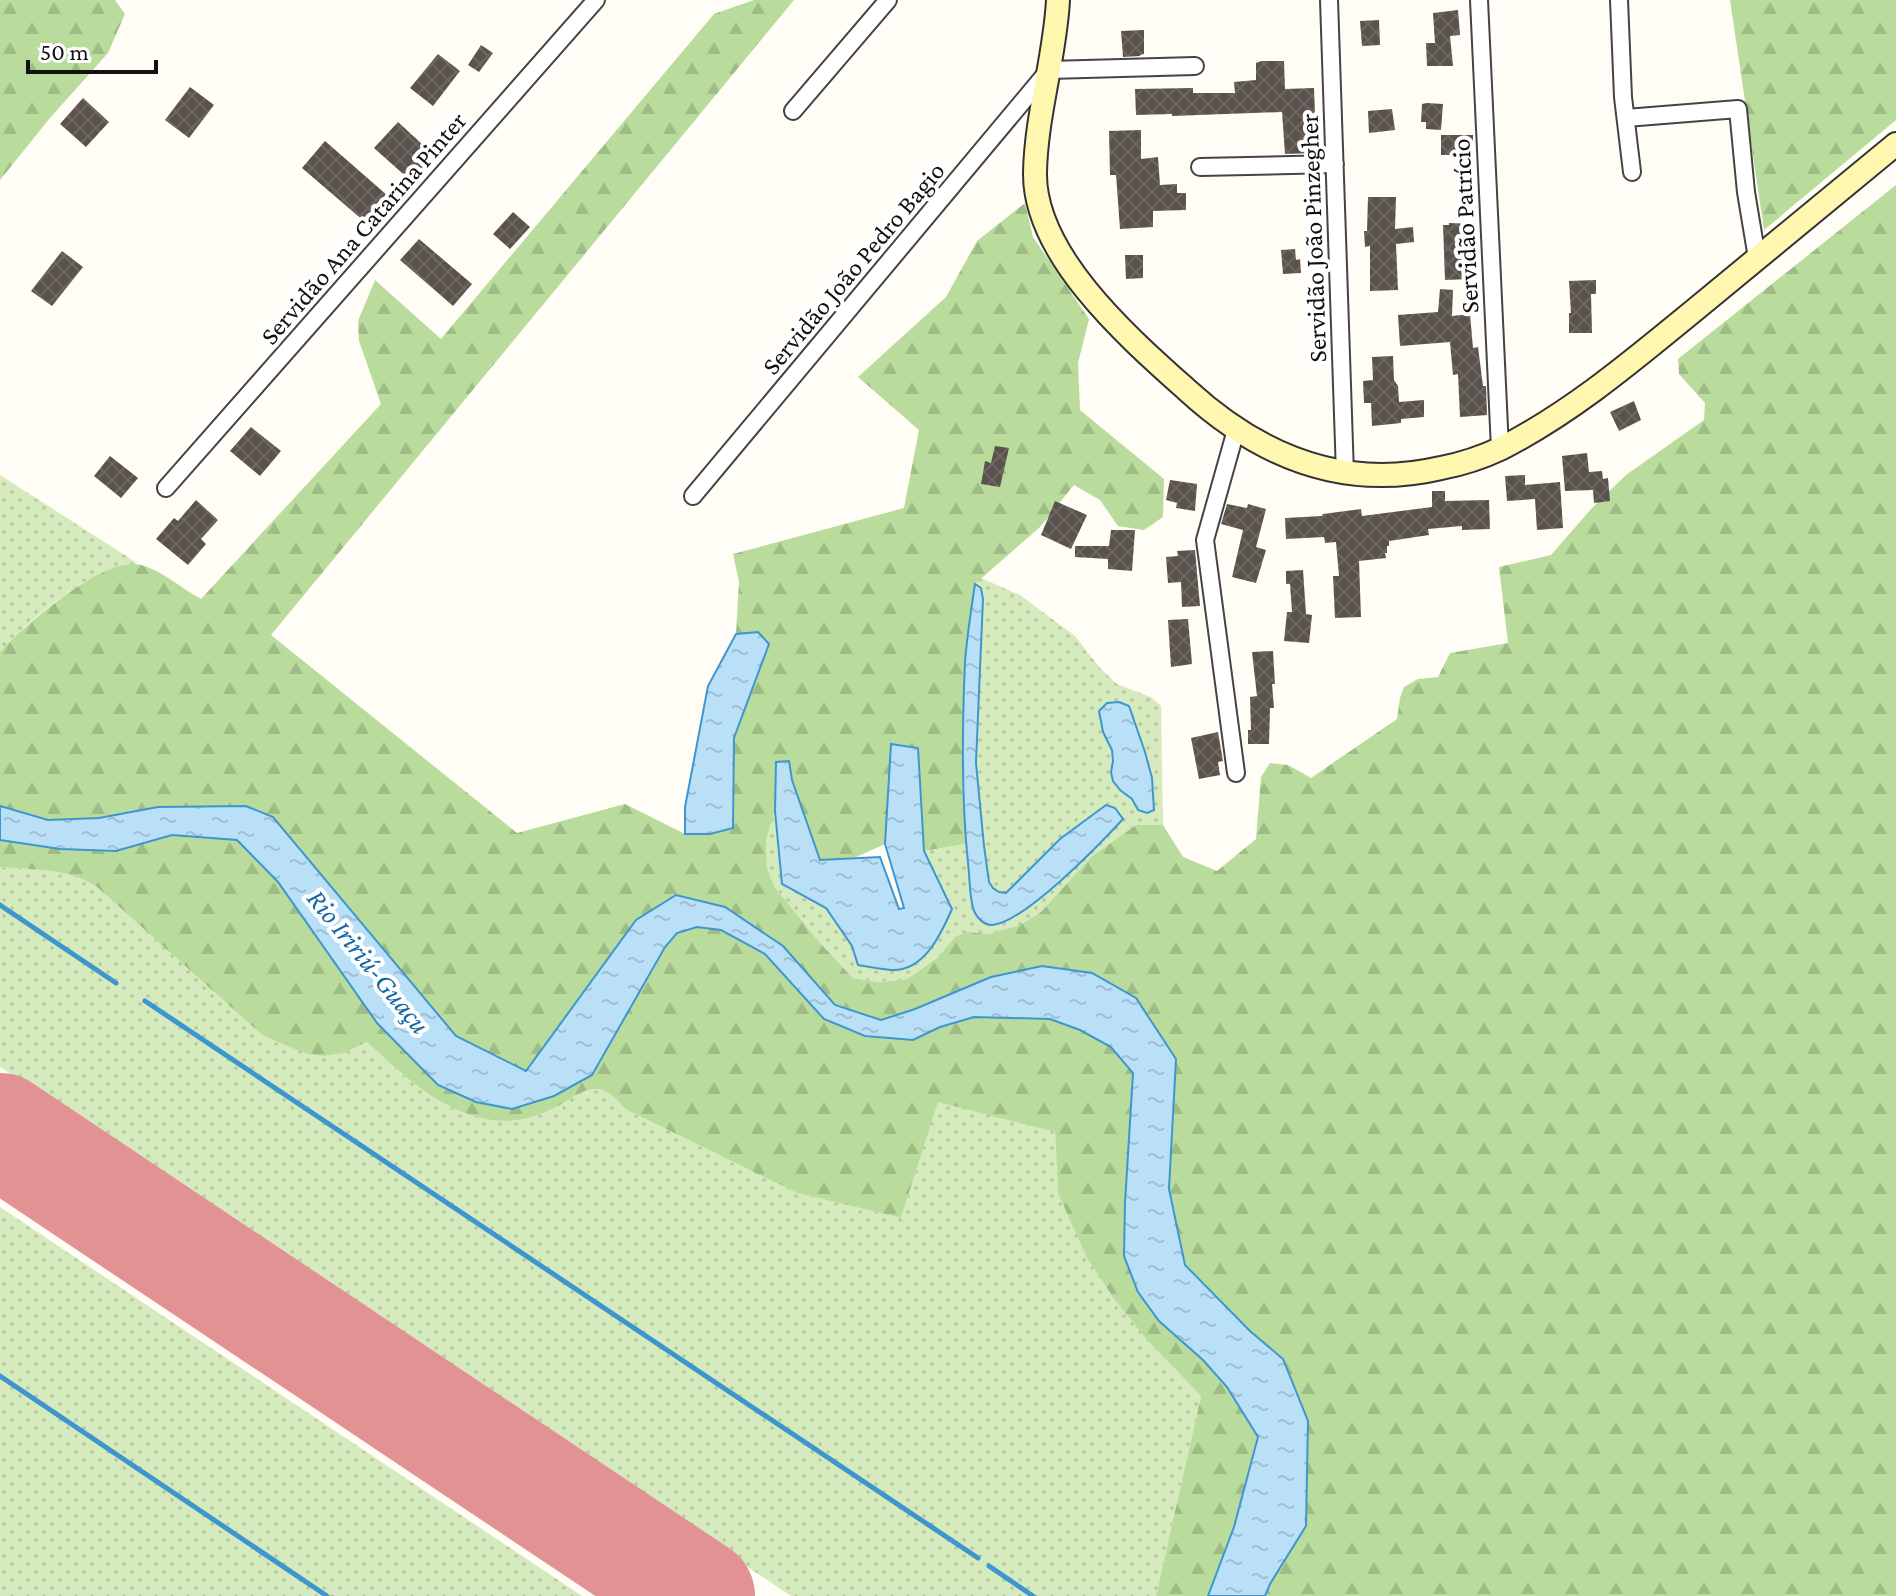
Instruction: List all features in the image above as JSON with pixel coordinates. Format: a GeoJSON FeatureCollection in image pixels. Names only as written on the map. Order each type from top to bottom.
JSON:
{"type":"FeatureCollection","features":[{"type":"Feature","properties":{"kind":"street","name":"Servidão Ana Catarina Pinter"},"geometry":{"type":"LineString","coordinates":[[166,488],[596,0]]}},
{"type":"Feature","properties":{"kind":"street"},"geometry":{"type":"LineString","coordinates":[[793,111],[888,0]]}},
{"type":"Feature","properties":{"kind":"street"},"geometry":{"type":"LineString","coordinates":[[1058,0],[1037,142],[1035,176],[1040,206],[1050,234],[1069,266],[1094,300],[1129,338],[1211,412],[1236,430],[1277,452],[1345,474],[1381,476],[1420,473],[1461,464],[1500,449],[1555,418],[1614,377],[1896,144]]}},
{"type":"Feature","properties":{"kind":"street","name":"Servidão João Pinzegher"},"geometry":{"type":"LineString","coordinates":[[1329,0],[1345,474]]}},
{"type":"Feature","properties":{"kind":"street","name":"Servidão Patrício"},"geometry":{"type":"LineString","coordinates":[[1479,0],[1500,449]]}},
{"type":"Feature","properties":{"kind":"street"},"geometry":{"type":"LineString","coordinates":[[1619,0],[1632,172]]}},
{"type":"Feature","properties":{"kind":"street"},"geometry":{"type":"LineString","coordinates":[[1049,70],[1195,66]]}},
{"type":"Feature","properties":{"kind":"street","name":"Servidão João Pedro Bagio"},"geometry":{"type":"LineString","coordinates":[[693,496],[1049,70]]}},
{"type":"Feature","properties":{"kind":"street"},"geometry":{"type":"LineString","coordinates":[[1626,118],[1738,109],[1746,192],[1757,258]]}},
{"type":"Feature","properties":{"kind":"street"},"geometry":{"type":"LineString","coordinates":[[1200,167],[1335,164]]}},
{"type":"Feature","properties":{"kind":"street"},"geometry":{"type":"LineString","coordinates":[[1236,430],[1205,540],[1236,773]]}},
{"type":"Feature","properties":{"kind":"green space"},"geometry":{"type":"Polygon","coordinates":[[[0,0],[115,0],[125,14],[108,53],[0,180],[0,0]]]}},
{"type":"Feature","properties":{"kind":"green space"},"geometry":{"type":"Polygon","coordinates":[[[754,0],[794,0],[271,635],[517,833],[625,804],[685,834],[732,828],[734,738],[769,644],[758,632],[736,634],[739,582],[733,554],[904,508],[919,430],[858,377],[946,297],[977,241],[1025,203],[1033,237],[1089,319],[1078,363],[1080,410],[1164,479],[1163,517],[1144,530],[1118,526],[1100,500],[1074,485],[1040,527],[975,584],[965,659],[962,753],[966,844],[924,851],[918,748],[891,744],[885,844],[856,857],[820,861],[792,780],[789,761],[776,763],[775,810],[766,840],[767,868],[774,886],[853,978],[879,982],[907,979],[937,958],[956,936],[967,932],[988,934],[1020,925],[1041,912],[1091,857],[1136,825],[1163,825],[1183,857],[1217,871],[1256,839],[1261,777],[1270,763],[1288,765],[1311,778],[1397,719],[1404,687],[1418,679],[1438,677],[1450,653],[1508,643],[1499,567],[1551,555],[1626,475],[1704,420],[1705,403],[1679,374],[1678,359],[1896,185],[1896,1596],[1265,1596],[1270,1584],[1283,1359],[1250,1331],[1185,1265],[1169,1189],[1174,1111],[1136,998],[915,1009],[881,1020],[835,1005],[783,946],[725,907],[676,895],[636,920],[527,1072],[456,1036],[273,817],[158,807],[99,818],[48,820],[0,806],[0,652],[45,610],[86,581],[125,565],[149,568],[201,599],[381,404],[359,341],[358,321],[375,280],[441,339],[714,14],[754,0]]]}},
{"type":"Feature","properties":{"kind":"green space"},"geometry":{"type":"Polygon","coordinates":[[[1730,0],[1896,0],[1896,120],[1764,230],[1730,0]]]}},
{"type":"Feature","properties":{"kind":"green space"},"geometry":{"type":"Polygon","coordinates":[[[0,475],[137,563],[117,568],[80,585],[45,609],[0,652],[0,475]]]}},
{"type":"Feature","properties":{"kind":"green space"},"geometry":{"type":"Polygon","coordinates":[[[981,578],[1020,595],[1075,636],[1117,684],[1151,697],[1161,706],[1163,825],[1136,825],[1091,857],[1041,912],[1020,925],[988,934],[967,932],[956,936],[937,958],[907,979],[879,982],[853,978],[774,886],[767,868],[766,840],[775,810],[782,884],[826,907],[852,946],[858,965],[951,904],[924,851],[966,844],[972,903],[1036,902],[1123,819],[1115,808],[1105,805],[1060,839],[1006,893],[999,892],[989,882],[976,763],[983,599],[981,588],[975,584],[981,578]],[[1141,740],[1112,750],[1111,772],[1120,790],[1132,799],[1138,810],[1154,810],[1152,778],[1141,740]]]}},
{"type":"Feature","properties":{"kind":"green space"},"geometry":{"type":"Polygon","coordinates":[[[172,835],[237,840],[278,882],[377,1023],[476,1102],[512,1109],[554,1096],[592,1075],[665,947],[677,933],[698,927],[720,930],[765,954],[824,1018],[913,1040],[940,1027],[974,1017],[1050,1019],[1080,1030],[1111,1047],[1133,1073],[1125,1203],[1203,1360],[1227,1387],[1258,1437],[1234,1527],[1208,1596],[1156,1596],[1201,1396],[1148,1341],[1087,1258],[1058,1193],[1055,1132],[938,1102],[901,1218],[797,1193],[625,1109],[601,1090],[587,1090],[545,1112],[519,1120],[501,1121],[473,1116],[424,1091],[367,1042],[344,1053],[323,1056],[304,1053],[262,1035],[97,887],[86,881],[50,871],[0,867],[0,840],[60,849],[116,851],[172,835]]]}},
{"type":"Feature","properties":{"kind":"green space"},"geometry":{"type":"Polygon","coordinates":[[[0,867],[50,871],[86,881],[97,887],[262,1035],[344,1053],[367,1042],[423,1091],[473,1116],[501,1121],[519,1120],[545,1112],[587,1090],[601,1090],[625,1109],[797,1193],[901,1218],[938,1101],[1055,1132],[1058,1193],[1148,1341],[1201,1396],[1156,1596],[791,1596],[0,1067],[0,867]]]}},
{"type":"Feature","properties":{"kind":"green space"},"geometry":{"type":"Polygon","coordinates":[[[0,1207],[582,1596],[0,1596],[0,1207]]]}},
{"type":"Feature","properties":{"kind":"water"},"geometry":{"type":"Polygon","coordinates":[[[975,584],[981,588],[983,599],[976,763],[989,882],[999,892],[1006,893],[1060,839],[1106,805],[1115,808],[1123,819],[1042,897],[1006,921],[992,925],[979,919],[972,906],[964,813],[965,662],[975,584]]]}},
{"type":"Feature","properties":{"kind":"water"},"geometry":{"type":"Polygon","coordinates":[[[758,632],[769,644],[734,738],[733,828],[710,834],[685,834],[685,807],[708,686],[736,634],[758,632]]]}},
{"type":"Feature","properties":{"kind":"water"},"geometry":{"type":"Polygon","coordinates":[[[1119,702],[1129,706],[1152,778],[1154,810],[1147,813],[1138,810],[1132,799],[1113,781],[1112,750],[1103,732],[1099,711],[1107,703],[1119,702]]]}},
{"type":"Feature","properties":{"kind":"water"},"geometry":{"type":"Polygon","coordinates":[[[891,744],[918,748],[924,851],[952,909],[937,940],[922,958],[903,969],[891,970],[858,965],[852,946],[826,908],[782,884],[775,811],[776,762],[789,761],[792,780],[820,860],[880,857],[899,909],[904,908],[885,844],[891,744]]]}},
{"type":"Feature","properties":{"kind":"water","name":"Rio Iririú-Guaçu"},"geometry":{"type":"Polygon","coordinates":[[[0,806],[48,820],[99,818],[158,807],[246,806],[273,817],[456,1036],[526,1071],[636,920],[676,895],[725,907],[783,946],[835,1005],[881,1020],[991,977],[1042,966],[1092,973],[1136,998],[1176,1059],[1169,1189],[1185,1265],[1250,1331],[1283,1359],[1308,1421],[1306,1526],[1265,1596],[1208,1596],[1234,1527],[1258,1437],[1227,1387],[1203,1360],[1159,1321],[1138,1292],[1124,1256],[1133,1073],[1111,1047],[1080,1030],[1050,1019],[974,1017],[940,1027],[913,1040],[865,1036],[824,1019],[765,954],[721,930],[697,927],[677,933],[665,947],[592,1075],[554,1096],[512,1109],[476,1102],[438,1085],[377,1023],[278,882],[237,840],[172,835],[116,851],[60,849],[0,840],[0,806]]]}},
{"type":"Feature","properties":{"kind":"building"},"geometry":{"type":"Polygon","coordinates":[[[1458,10],[1460,35],[1450,36],[1453,66],[1427,66],[1426,43],[1435,43],[1433,13],[1458,10]]]}},
{"type":"Feature","properties":{"kind":"building"},"geometry":{"type":"Polygon","coordinates":[[[1379,20],[1380,45],[1362,46],[1360,21],[1379,20]]]}},
{"type":"Feature","properties":{"kind":"building"},"geometry":{"type":"Polygon","coordinates":[[[1144,30],[1144,54],[1123,57],[1121,31],[1144,30]]]}},
{"type":"Feature","properties":{"kind":"building"},"geometry":{"type":"Polygon","coordinates":[[[481,45],[493,53],[479,72],[468,65],[481,45]]]}},
{"type":"Feature","properties":{"kind":"building"},"geometry":{"type":"Polygon","coordinates":[[[438,54],[460,71],[433,106],[410,88],[438,54]]]}},
{"type":"Feature","properties":{"kind":"building"},"geometry":{"type":"Polygon","coordinates":[[[1284,61],[1285,89],[1314,88],[1315,153],[1285,154],[1282,112],[1136,115],[1135,89],[1193,88],[1193,93],[1235,93],[1234,82],[1256,80],[1256,63],[1284,61]]]}},
{"type":"Feature","properties":{"kind":"building"},"geometry":{"type":"Polygon","coordinates":[[[190,87],[214,105],[189,138],[165,120],[190,87]]]}},
{"type":"Feature","properties":{"kind":"building"},"geometry":{"type":"Polygon","coordinates":[[[83,98],[109,122],[86,147],[60,124],[83,98]]]}},
{"type":"Feature","properties":{"kind":"building"},"geometry":{"type":"Polygon","coordinates":[[[1422,104],[1443,104],[1441,130],[1426,129],[1426,122],[1421,122],[1422,104]]]}},
{"type":"Feature","properties":{"kind":"building"},"geometry":{"type":"Polygon","coordinates":[[[1392,109],[1395,130],[1369,133],[1368,111],[1392,109]]]}},
{"type":"Feature","properties":{"kind":"building"},"geometry":{"type":"Polygon","coordinates":[[[398,122],[435,156],[411,181],[374,148],[398,122]]]}},
{"type":"Feature","properties":{"kind":"building"},"geometry":{"type":"Polygon","coordinates":[[[1141,130],[1141,159],[1158,157],[1160,185],[1177,184],[1177,193],[1186,193],[1186,210],[1153,211],[1153,227],[1120,229],[1116,175],[1110,175],[1109,131],[1141,130]]]}},
{"type":"Feature","properties":{"kind":"building"},"geometry":{"type":"Polygon","coordinates":[[[1441,135],[1473,135],[1473,155],[1441,155],[1441,135]]]}},
{"type":"Feature","properties":{"kind":"building"},"geometry":{"type":"Polygon","coordinates":[[[325,141],[388,196],[365,222],[302,168],[325,141]]]}},
{"type":"Feature","properties":{"kind":"building"},"geometry":{"type":"Polygon","coordinates":[[[1368,197],[1396,197],[1395,229],[1413,227],[1414,242],[1396,244],[1398,290],[1370,291],[1370,246],[1365,247],[1364,231],[1367,231],[1368,197]]]}},
{"type":"Feature","properties":{"kind":"building"},"geometry":{"type":"Polygon","coordinates":[[[513,212],[530,227],[510,249],[493,234],[513,212]]]}},
{"type":"Feature","properties":{"kind":"building"},"geometry":{"type":"Polygon","coordinates":[[[1476,224],[1476,245],[1467,245],[1469,279],[1445,280],[1443,225],[1476,224]]]}},
{"type":"Feature","properties":{"kind":"building"},"geometry":{"type":"Polygon","coordinates":[[[419,239],[472,284],[453,306],[400,260],[419,239]]]}},
{"type":"Feature","properties":{"kind":"building"},"geometry":{"type":"Polygon","coordinates":[[[1295,249],[1296,260],[1300,259],[1301,273],[1283,274],[1281,250],[1295,249]]]}},
{"type":"Feature","properties":{"kind":"building"},"geometry":{"type":"Polygon","coordinates":[[[62,251],[83,267],[52,306],[31,291],[62,251]]]}},
{"type":"Feature","properties":{"kind":"building"},"geometry":{"type":"Polygon","coordinates":[[[1125,255],[1143,255],[1143,278],[1126,279],[1125,255]]]}},
{"type":"Feature","properties":{"kind":"building"},"geometry":{"type":"Polygon","coordinates":[[[1596,280],[1596,294],[1591,294],[1592,333],[1569,333],[1569,281],[1596,280]]]}},
{"type":"Feature","properties":{"kind":"building"},"geometry":{"type":"Polygon","coordinates":[[[1440,289],[1453,290],[1452,316],[1470,314],[1473,348],[1478,347],[1483,386],[1486,386],[1487,415],[1460,417],[1458,374],[1453,375],[1450,342],[1400,346],[1398,315],[1438,312],[1440,289]]]}},
{"type":"Feature","properties":{"kind":"building"},"geometry":{"type":"Polygon","coordinates":[[[1393,356],[1399,402],[1424,400],[1424,417],[1372,426],[1371,403],[1364,403],[1363,381],[1373,380],[1372,357],[1393,356]]]}},
{"type":"Feature","properties":{"kind":"building"},"geometry":{"type":"Polygon","coordinates":[[[1634,401],[1641,420],[1619,431],[1610,412],[1634,401]]]}},
{"type":"Feature","properties":{"kind":"building"},"geometry":{"type":"Polygon","coordinates":[[[251,427],[281,451],[260,476],[230,451],[251,427]]]}},
{"type":"Feature","properties":{"kind":"building"},"geometry":{"type":"Polygon","coordinates":[[[995,446],[1009,448],[1000,487],[981,484],[985,461],[991,463],[995,446]]]}},
{"type":"Feature","properties":{"kind":"building"},"geometry":{"type":"Polygon","coordinates":[[[1587,453],[1589,472],[1602,471],[1603,479],[1608,478],[1610,501],[1594,503],[1593,490],[1565,491],[1562,456],[1587,453]]]}},
{"type":"Feature","properties":{"kind":"building"},"geometry":{"type":"Polygon","coordinates":[[[110,456],[138,478],[121,498],[94,476],[110,456]]]}},
{"type":"Feature","properties":{"kind":"building"},"geometry":{"type":"Polygon","coordinates":[[[1525,475],[1525,485],[1560,482],[1563,528],[1537,530],[1535,499],[1507,501],[1505,476],[1525,475]]]}},
{"type":"Feature","properties":{"kind":"building"},"geometry":{"type":"Polygon","coordinates":[[[1170,480],[1197,484],[1195,511],[1176,508],[1177,503],[1166,500],[1170,480]]]}},
{"type":"Feature","properties":{"kind":"building"},"geometry":{"type":"Polygon","coordinates":[[[1432,491],[1445,491],[1445,501],[1489,500],[1490,529],[1462,530],[1462,526],[1428,529],[1429,535],[1389,541],[1386,558],[1359,561],[1361,617],[1335,618],[1333,576],[1339,576],[1336,542],[1325,543],[1324,537],[1286,539],[1285,518],[1361,509],[1362,516],[1432,507],[1432,491]]]}},
{"type":"Feature","properties":{"kind":"building"},"geometry":{"type":"Polygon","coordinates":[[[196,500],[218,520],[201,539],[206,544],[188,565],[156,539],[174,518],[178,521],[196,500]]]}},
{"type":"Feature","properties":{"kind":"building"},"geometry":{"type":"Polygon","coordinates":[[[1055,501],[1087,515],[1071,549],[1041,535],[1055,501]]]}},
{"type":"Feature","properties":{"kind":"building"},"geometry":{"type":"Polygon","coordinates":[[[1227,504],[1247,508],[1248,504],[1266,509],[1256,547],[1266,550],[1256,583],[1232,577],[1243,530],[1221,524],[1227,504]]]}},
{"type":"Feature","properties":{"kind":"building"},"geometry":{"type":"Polygon","coordinates":[[[1111,530],[1135,530],[1132,571],[1108,569],[1108,559],[1075,557],[1075,546],[1109,546],[1111,530]]]}},
{"type":"Feature","properties":{"kind":"building"},"geometry":{"type":"Polygon","coordinates":[[[1195,550],[1200,606],[1182,607],[1181,582],[1168,583],[1166,557],[1178,556],[1177,551],[1195,550]]]}},
{"type":"Feature","properties":{"kind":"building"},"geometry":{"type":"Polygon","coordinates":[[[1303,570],[1306,614],[1312,615],[1309,643],[1284,641],[1287,612],[1292,612],[1286,571],[1303,570]]]}},
{"type":"Feature","properties":{"kind":"building"},"geometry":{"type":"Polygon","coordinates":[[[1188,619],[1192,664],[1171,667],[1168,620],[1188,619]]]}},
{"type":"Feature","properties":{"kind":"building"},"geometry":{"type":"Polygon","coordinates":[[[1273,651],[1274,708],[1270,708],[1269,744],[1248,744],[1248,730],[1251,730],[1250,697],[1257,696],[1252,652],[1273,651]]]}},
{"type":"Feature","properties":{"kind":"building"},"geometry":{"type":"Polygon","coordinates":[[[1218,732],[1223,761],[1218,762],[1220,775],[1199,779],[1191,738],[1218,732]]]}},
{"type":"Feature","properties":{"kind":"waterway"},"geometry":{"type":"LineString","coordinates":[[0,905],[116,983]]}},
{"type":"Feature","properties":{"kind":"waterway"},"geometry":{"type":"LineString","coordinates":[[145,1001],[978,1558]]}},
{"type":"Feature","properties":{"kind":"waterway"},"geometry":{"type":"LineString","coordinates":[[0,1376],[327,1596]]}},
{"type":"Feature","properties":{"kind":"waterway"},"geometry":{"type":"LineString","coordinates":[[989,1566],[1033,1596]]}},
{"type":"Feature","properties":{"kind":"runway"},"geometry":{"type":"LineString","coordinates":[[0,1130],[698,1596]]}}]}
